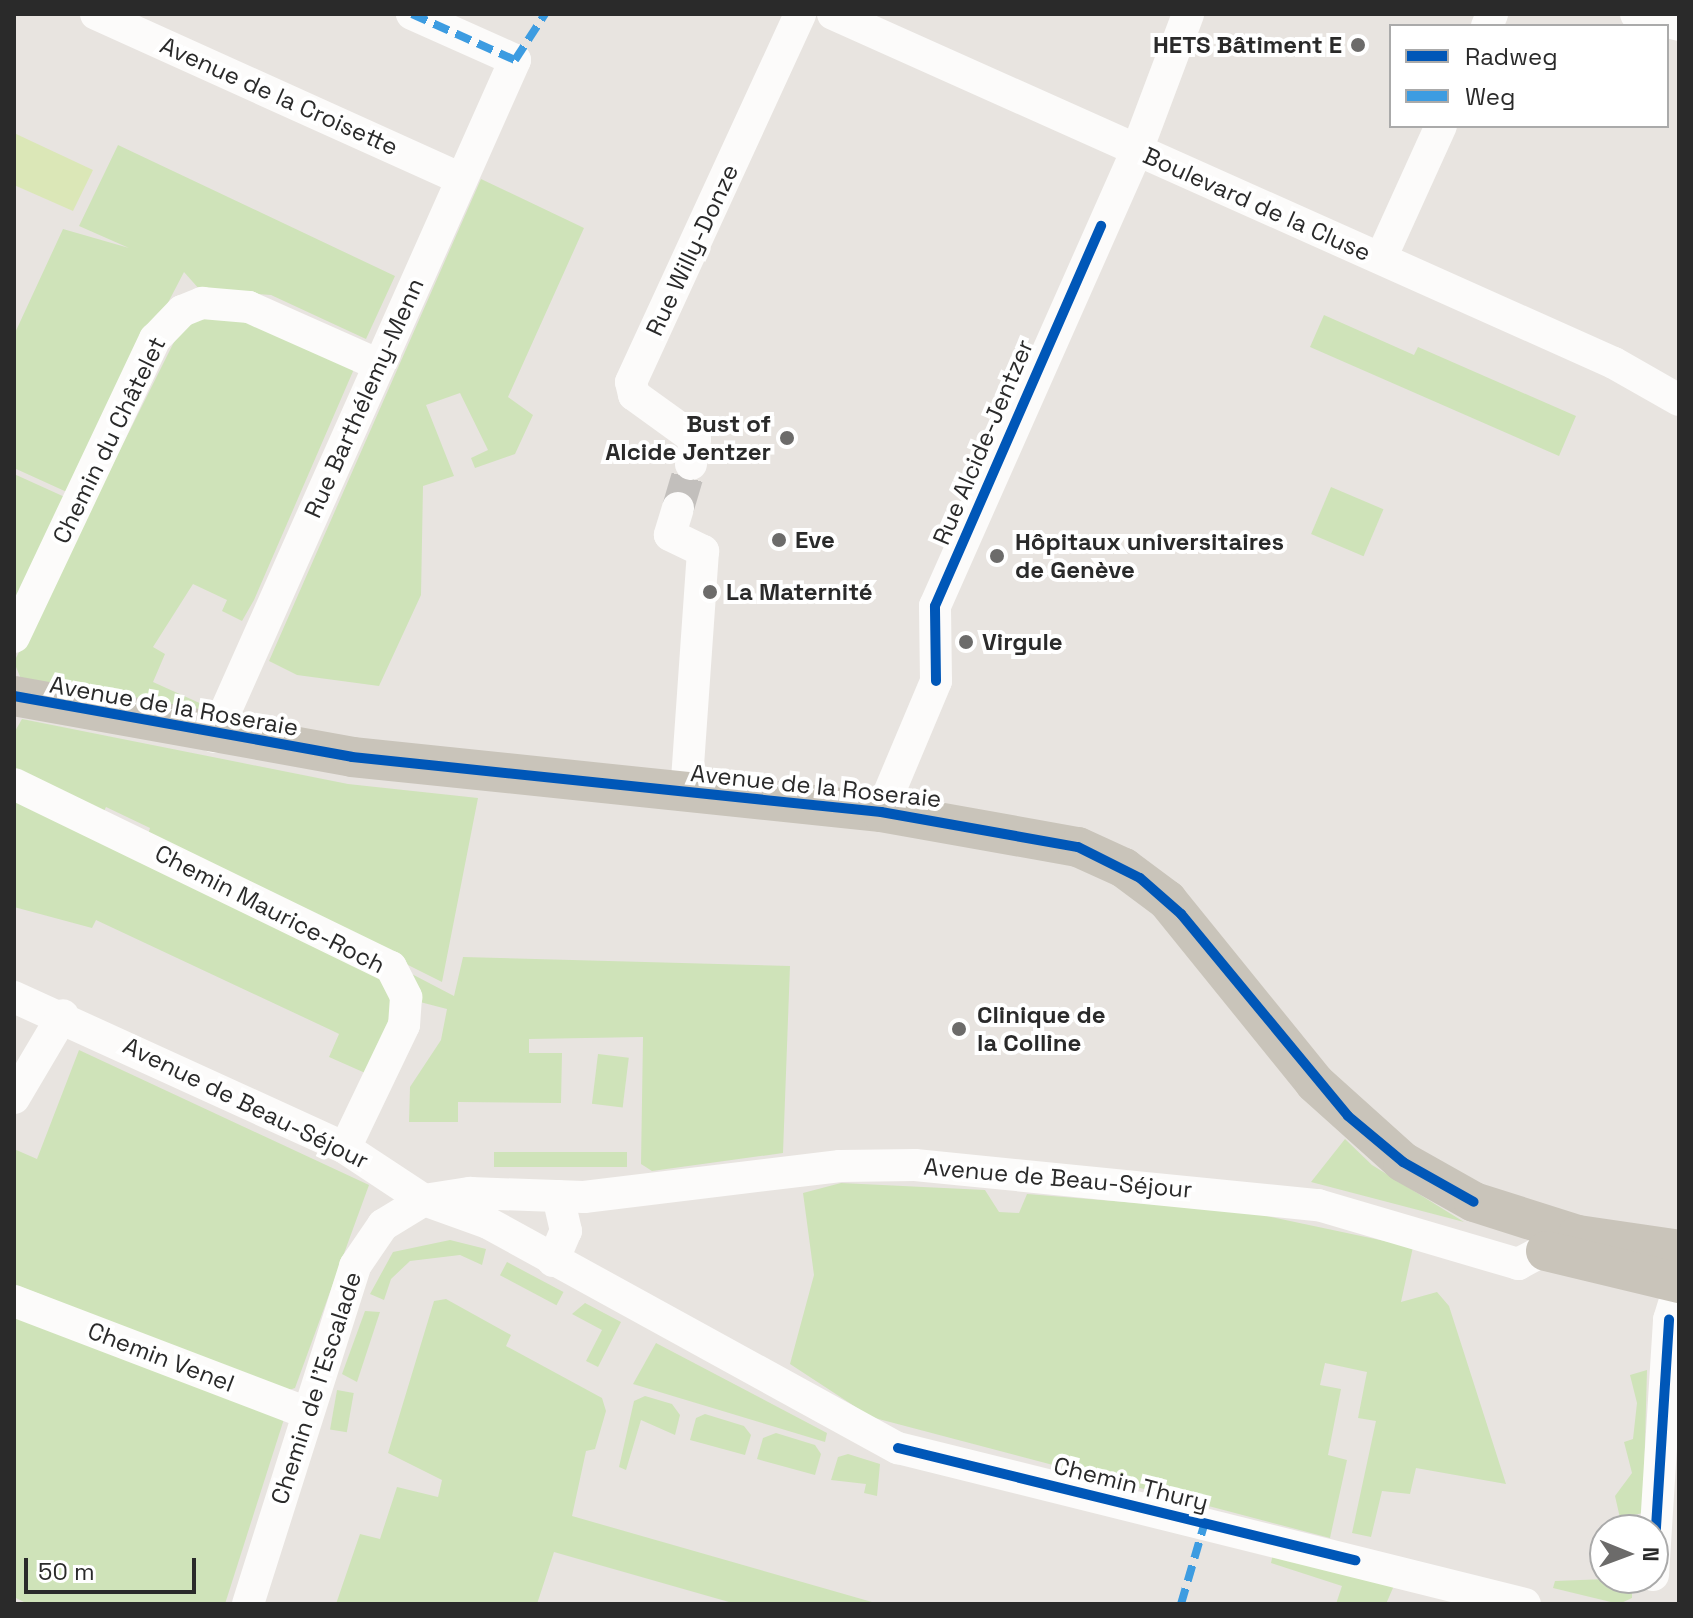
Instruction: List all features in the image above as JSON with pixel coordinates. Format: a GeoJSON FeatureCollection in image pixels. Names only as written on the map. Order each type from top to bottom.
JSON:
{"type":"FeatureCollection","features":[{"type":"Feature","properties":{"kind":"main road","name":"Avenue de la Roseraie"},"geometry":{"type":"LineString","coordinates":[[14,696],[214,737],[881,812],[1046,837],[1140,878],[1198,934],[1348,1116],[1403,1162],[1474,1202],[1561,1242]]}},
{"type":"Feature","properties":{"kind":"main road"},"geometry":{"type":"LineString","coordinates":[[1561,1242],[1679,1250]]}},
{"type":"Feature","properties":{"kind":"main road"},"geometry":{"type":"LineString","coordinates":[[1561,1242],[1679,1286]]}},
{"type":"Feature","properties":{"kind":"street","name":"Avenue de la Croisette"},"geometry":{"type":"LineString","coordinates":[[96,14],[462,179]]}},
{"type":"Feature","properties":{"kind":"street","name":"Rue Barthélemy-Menn"},"geometry":{"type":"LineString","coordinates":[[214,737],[515,60],[412,14]]}},
{"type":"Feature","properties":{"kind":"street","name":"Rue Willy-Donze"},"geometry":{"type":"LineString","coordinates":[[693,451],[634,395],[631,382],[800,14]]}},
{"type":"Feature","properties":{"kind":"street","name":"Boulevard de la Cluse"},"geometry":{"type":"LineString","coordinates":[[833,14],[1381,258],[1679,400]]}},
{"type":"Feature","properties":{"kind":"street","name":"Rue Alcide-Jentzer"},"geometry":{"type":"LineString","coordinates":[[881,812],[936,681],[935,606],[1137,150],[1188,14]]}},
{"type":"Feature","properties":{"kind":"street"},"geometry":{"type":"LineString","coordinates":[[1636,14],[1679,25]]}},
{"type":"Feature","properties":{"kind":"street"},"geometry":{"type":"LineString","coordinates":[[1381,258],[1440,128]]}},
{"type":"Feature","properties":{"kind":"street","name":"Chemin du Châtelet"},"geometry":{"type":"LineString","coordinates":[[14,637],[155,339],[182,311],[202,303],[249,307],[379,365]]}},
{"type":"Feature","properties":{"kind":"street"},"geometry":{"type":"LineString","coordinates":[[674,522],[703,551],[686,792]]}},
{"type":"Feature","properties":{"kind":"street","name":"Chemin Maurice-Roch"},"geometry":{"type":"LineString","coordinates":[[14,784],[391,967],[406,997],[404,1025],[345,1148]]}},
{"type":"Feature","properties":{"kind":"street","name":"Avenue de Beau-Séjour"},"geometry":{"type":"LineString","coordinates":[[14,997],[63,1015],[345,1148],[424,1200],[520,1243]]}},
{"type":"Feature","properties":{"kind":"street"},"geometry":{"type":"LineString","coordinates":[[14,1098],[63,1015]]}},
{"type":"Feature","properties":{"kind":"street","name":"Avenue de Beau-Séjour"},"geometry":{"type":"LineString","coordinates":[[424,1200],[548,1196],[915,1165],[1318,1205],[1518,1264],[1561,1242]]}},
{"type":"Feature","properties":{"kind":"street"},"geometry":{"type":"LineString","coordinates":[[520,1243],[523,1218],[548,1196],[566,1231],[553,1261]]}},
{"type":"Feature","properties":{"kind":"street","name":"Chemin de l'Escalade"},"geometry":{"type":"LineString","coordinates":[[248,1604],[360,1255],[383,1225],[424,1200]]}},
{"type":"Feature","properties":{"kind":"street","name":"Chemin Thury"},"geometry":{"type":"LineString","coordinates":[[520,1243],[898,1448],[1525,1604]]}},
{"type":"Feature","properties":{"kind":"street"},"geometry":{"type":"LineString","coordinates":[[1657,1514],[1669,1320],[1679,1286]]}},
{"type":"Feature","properties":{"kind":"street","name":"Chemin Venel"},"geometry":{"type":"LineString","coordinates":[[14,1301],[307,1413]]}},
{"type":"Feature","properties":{"kind":"green space"},"geometry":{"type":"Polygon","coordinates":[[[14,133],[93,170],[73,211],[14,185],[14,133]]]}},
{"type":"Feature","properties":{"kind":"green space"},"geometry":{"type":"Polygon","coordinates":[[[118,145],[395,276],[366,339],[271,295],[200,290],[184,272],[69,493],[14,468],[14,335],[63,229],[129,248],[79,226],[118,145]]]}},
{"type":"Feature","properties":{"kind":"green space"},"geometry":{"type":"Polygon","coordinates":[[[481,179],[584,228],[508,397],[533,415],[515,454],[475,468],[471,458],[488,450],[460,393],[426,405],[454,476],[423,486],[421,595],[379,686],[297,675],[269,661],[481,179]]]}},
{"type":"Feature","properties":{"kind":"green space"},"geometry":{"type":"Polygon","coordinates":[[[1324,315],[1414,355],[1418,347],[1576,416],[1559,456],[1310,347],[1324,315]]]}},
{"type":"Feature","properties":{"kind":"green space"},"geometry":{"type":"Polygon","coordinates":[[[186,318],[254,318],[354,369],[254,600],[242,621],[222,611],[227,600],[193,584],[153,647],[165,654],[153,682],[204,705],[201,711],[21,679],[14,662],[186,318]]]}},
{"type":"Feature","properties":{"kind":"green space"},"geometry":{"type":"Polygon","coordinates":[[[14,474],[67,498],[14,607],[14,474]]]}},
{"type":"Feature","properties":{"kind":"green space"},"geometry":{"type":"Polygon","coordinates":[[[1331,487],[1383,509],[1364,556],[1311,534],[1331,487]]]}},
{"type":"Feature","properties":{"kind":"green space"},"geometry":{"type":"Polygon","coordinates":[[[22,719],[348,784],[478,798],[442,982],[148,835],[150,828],[106,807],[102,815],[14,773],[14,733],[22,719]]]}},
{"type":"Feature","properties":{"kind":"green space"},"geometry":{"type":"Polygon","coordinates":[[[14,796],[379,974],[397,1009],[372,1076],[329,1057],[339,1034],[333,1031],[96,920],[92,928],[14,907],[14,796]]]}},
{"type":"Feature","properties":{"kind":"green space"},"geometry":{"type":"Polygon","coordinates":[[[463,957],[790,966],[783,1153],[652,1171],[641,1164],[643,1037],[529,1039],[529,1053],[562,1053],[561,1103],[458,1102],[458,1122],[409,1122],[410,1087],[441,1040],[447,1009],[420,1002],[406,971],[454,996],[463,957]]]}},
{"type":"Feature","properties":{"kind":"green space"},"geometry":{"type":"Polygon","coordinates":[[[79,1050],[369,1185],[295,1388],[286,1391],[14,1284],[14,1149],[37,1159],[79,1050]]]}},
{"type":"Feature","properties":{"kind":"green space"},"geometry":{"type":"Polygon","coordinates":[[[598,1054],[629,1058],[623,1107],[592,1104],[598,1054]]]}},
{"type":"Feature","properties":{"kind":"green space"},"geometry":{"type":"Polygon","coordinates":[[[1345,1139],[1372,1165],[1464,1222],[1311,1182],[1345,1139]]]}},
{"type":"Feature","properties":{"kind":"green space"},"geometry":{"type":"Polygon","coordinates":[[[494,1152],[627,1152],[627,1167],[494,1167],[494,1152]]]}},
{"type":"Feature","properties":{"kind":"green space"},"geometry":{"type":"Polygon","coordinates":[[[841,1183],[985,1190],[999,1212],[1019,1213],[1027,1194],[1248,1212],[1413,1247],[1401,1302],[1437,1292],[1449,1306],[1506,1484],[1416,1468],[1410,1494],[1382,1491],[1371,1537],[1352,1533],[1376,1421],[1358,1418],[1367,1372],[1325,1363],[1320,1385],[1341,1389],[1328,1455],[1347,1460],[1330,1538],[871,1417],[790,1364],[814,1275],[803,1193],[841,1183]]]}},
{"type":"Feature","properties":{"kind":"green space"},"geometry":{"type":"Polygon","coordinates":[[[450,1240],[486,1249],[482,1265],[460,1255],[410,1261],[391,1279],[384,1300],[370,1294],[393,1252],[450,1240]]]}},
{"type":"Feature","properties":{"kind":"green space"},"geometry":{"type":"Polygon","coordinates":[[[507,1262],[564,1292],[556,1305],[500,1275],[507,1262]]]}},
{"type":"Feature","properties":{"kind":"green space"},"geometry":{"type":"Polygon","coordinates":[[[446,1299],[511,1335],[506,1346],[602,1398],[606,1411],[595,1449],[586,1451],[572,1516],[879,1604],[736,1604],[554,1552],[537,1604],[336,1604],[360,1534],[380,1539],[397,1487],[438,1497],[442,1480],[388,1453],[434,1301],[446,1299]]]}},
{"type":"Feature","properties":{"kind":"green space"},"geometry":{"type":"Polygon","coordinates":[[[585,1303],[621,1322],[598,1367],[586,1361],[602,1330],[572,1314],[585,1303]]]}},
{"type":"Feature","properties":{"kind":"green space"},"geometry":{"type":"Polygon","coordinates":[[[14,1309],[284,1419],[225,1604],[28,1604],[14,1597],[14,1309]]]}},
{"type":"Feature","properties":{"kind":"green space"},"geometry":{"type":"Polygon","coordinates":[[[365,1311],[380,1312],[357,1382],[342,1374],[365,1311]]]}},
{"type":"Feature","properties":{"kind":"green space"},"geometry":{"type":"Polygon","coordinates":[[[656,1343],[827,1433],[825,1442],[633,1384],[656,1343]]]}},
{"type":"Feature","properties":{"kind":"green space"},"geometry":{"type":"Polygon","coordinates":[[[1647,1370],[1643,1513],[1619,1514],[1615,1496],[1632,1473],[1624,1442],[1633,1439],[1637,1403],[1630,1375],[1647,1370]]]}},
{"type":"Feature","properties":{"kind":"green space"},"geometry":{"type":"Polygon","coordinates":[[[337,1390],[354,1393],[347,1432],[330,1429],[337,1390]]]}},
{"type":"Feature","properties":{"kind":"green space"},"geometry":{"type":"Polygon","coordinates":[[[645,1396],[672,1404],[680,1415],[675,1435],[641,1420],[626,1470],[619,1467],[634,1401],[645,1396]]]}},
{"type":"Feature","properties":{"kind":"green space"},"geometry":{"type":"Polygon","coordinates":[[[705,1414],[744,1426],[751,1435],[745,1455],[690,1440],[696,1418],[705,1414]]]}},
{"type":"Feature","properties":{"kind":"green space"},"geometry":{"type":"Polygon","coordinates":[[[776,1433],[815,1445],[821,1454],[815,1475],[757,1459],[763,1438],[776,1433]]]}},
{"type":"Feature","properties":{"kind":"green space"},"geometry":{"type":"Polygon","coordinates":[[[848,1454],[880,1464],[877,1496],[864,1493],[866,1484],[831,1480],[838,1457],[848,1454]]]}},
{"type":"Feature","properties":{"kind":"green space"},"geometry":{"type":"Polygon","coordinates":[[[1275,1544],[1396,1581],[1386,1604],[1336,1604],[1342,1586],[1271,1563],[1275,1544]]]}},
{"type":"Feature","properties":{"kind":"green space"},"geometry":{"type":"Polygon","coordinates":[[[1589,1580],[1589,1594],[1632,1594],[1632,1598],[1619,1604],[1553,1588],[1555,1581],[1589,1580]]]}},
{"type":"Feature","properties":{"kind":"tunnel"},"geometry":{"type":"LineString","coordinates":[[678,508],[691,464]]}},
{"type":"Feature","properties":{"kind":"marked path"},"geometry":{"type":"LineString","coordinates":[[412,14],[515,60],[545,14]]}},
{"type":"Feature","properties":{"kind":"marked path"},"geometry":{"type":"LineString","coordinates":[[1181,1604],[1205,1522]]}},
{"type":"Feature","properties":{"kind":"cycle path"},"geometry":{"type":"LineString","coordinates":[[936,681],[935,606],[1101,226]]}},
{"type":"Feature","properties":{"kind":"cycle path"},"geometry":{"type":"LineString","coordinates":[[14,696],[352,757],[881,812],[1078,847],[1140,878],[1181,914],[1348,1116],[1403,1162],[1474,1202]]}},
{"type":"Feature","properties":{"kind":"cycle path"},"geometry":{"type":"LineString","coordinates":[[1657,1514],[1669,1320]]}},
{"type":"Feature","properties":{"kind":"cycle path"},"geometry":{"type":"LineString","coordinates":[[898,1448],[1355,1560]]}},
{"type":"Feature","properties":{"kind":"place","name":"HETS Bâtiment E"},"geometry":{"type":"Point","coordinates":[1358,45]}},
{"type":"Feature","properties":{"kind":"place","name":"Bust of Alcide Jentzer"},"geometry":{"type":"Point","coordinates":[787,438]}},
{"type":"Feature","properties":{"kind":"place","name":"Eve"},"geometry":{"type":"Point","coordinates":[779,540]}},
{"type":"Feature","properties":{"kind":"place","name":"Hôpitaux universitaires de Genève"},"geometry":{"type":"Point","coordinates":[997,556]}},
{"type":"Feature","properties":{"kind":"place","name":"La Maternité"},"geometry":{"type":"Point","coordinates":[710,592]}},
{"type":"Feature","properties":{"kind":"place","name":"Virgule"},"geometry":{"type":"Point","coordinates":[966,642]}},
{"type":"Feature","properties":{"kind":"place","name":"Clinique de la Colline"},"geometry":{"type":"Point","coordinates":[959,1029]}}]}
